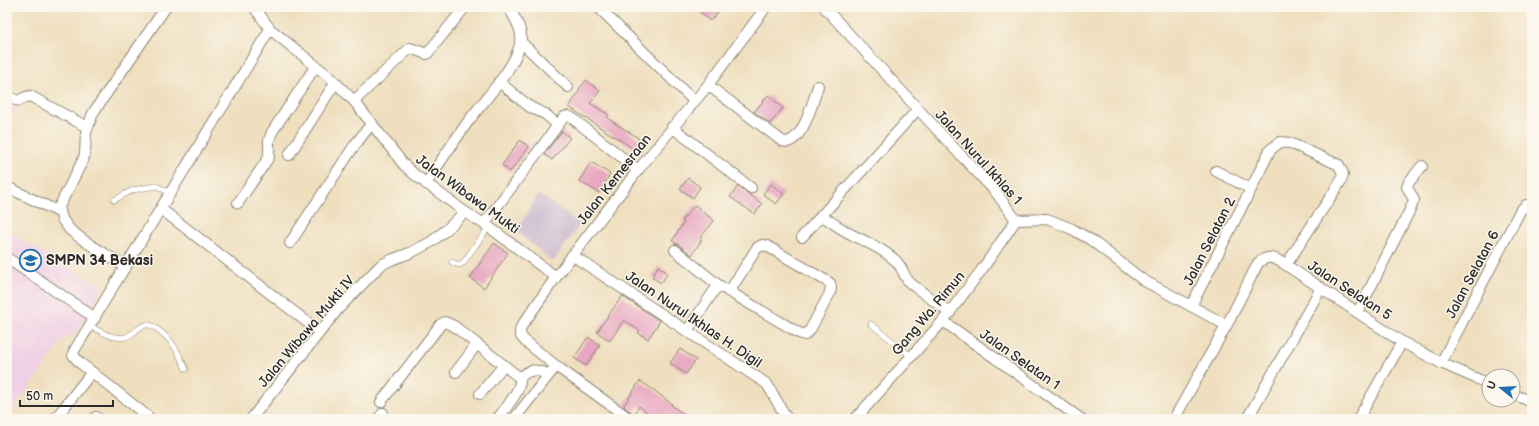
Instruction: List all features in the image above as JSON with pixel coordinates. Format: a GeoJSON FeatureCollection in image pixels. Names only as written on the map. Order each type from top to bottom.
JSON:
{"type":"FeatureCollection","features":[{"type":"Feature","properties":{"kind":"street"},"geometry":{"type":"LineString","coordinates":[[126,267],[70,230],[62,219],[59,212],[59,207],[83,160],[85,154],[87,126],[92,113],[166,7]]}},
{"type":"Feature","properties":{"kind":"street","name":"Jalan Wibawa Mukti"},"geometry":{"type":"LineString","coordinates":[[254,7],[270,29],[335,83],[354,101],[404,165],[426,184],[465,212],[487,225],[556,277]]}},
{"type":"Feature","properties":{"kind":"street"},"geometry":{"type":"LineString","coordinates":[[354,101],[410,48],[428,54],[464,7]]}},
{"type":"Feature","properties":{"kind":"street"},"geometry":{"type":"LineString","coordinates":[[426,184],[468,122],[499,82],[514,58],[520,41],[521,30],[509,7]]}},
{"type":"Feature","properties":{"kind":"street"},"geometry":{"type":"LineString","coordinates":[[598,7],[694,101]]}},
{"type":"Feature","properties":{"kind":"street","name":"Jalan Kemesraan"},"geometry":{"type":"LineString","coordinates":[[630,419],[552,370],[521,338],[520,332],[523,322],[572,255],[672,127],[708,85],[766,7]]}},
{"type":"Feature","properties":{"kind":"street","name":"Jalan Nurul Ikhlas 1"},"geometry":{"type":"LineString","coordinates":[[824,7],[996,191],[1016,220],[1047,219],[1072,229],[1097,244],[1143,280],[1226,325]]}},
{"type":"Feature","properties":{"kind":"street"},"geometry":{"type":"LineString","coordinates":[[831,15],[838,7]]}},
{"type":"Feature","properties":{"kind":"street"},"geometry":{"type":"LineString","coordinates":[[151,419],[79,362],[73,355],[74,351],[270,29]]}},
{"type":"Feature","properties":{"kind":"street"},"geometry":{"type":"LineString","coordinates":[[520,41],[568,87]]}},
{"type":"Feature","properties":{"kind":"street"},"geometry":{"type":"LineString","coordinates":[[238,203],[269,157],[269,140],[272,132],[315,67]]}},
{"type":"Feature","properties":{"kind":"street"},"geometry":{"type":"LineString","coordinates":[[499,82],[530,107],[561,121]]}},
{"type":"Feature","properties":{"kind":"street"},"geometry":{"type":"LineString","coordinates":[[289,155],[335,83]]}},
{"type":"Feature","properties":{"kind":"street"},"geometry":{"type":"LineString","coordinates":[[708,85],[782,141],[786,142],[793,139],[808,117],[818,86]]}},
{"type":"Feature","properties":{"kind":"street"},"geometry":{"type":"LineString","coordinates":[[12,99],[22,100],[30,96],[87,126]]}},
{"type":"Feature","properties":{"kind":"street"},"geometry":{"type":"LineString","coordinates":[[802,237],[918,109]]}},
{"type":"Feature","properties":{"kind":"street"},"geometry":{"type":"LineString","coordinates":[[487,225],[561,121],[568,116],[638,170]]}},
{"type":"Feature","properties":{"kind":"street"},"geometry":{"type":"LineString","coordinates":[[290,243],[354,146],[372,123]]}},
{"type":"Feature","properties":{"kind":"street"},"geometry":{"type":"LineString","coordinates":[[672,127],[751,188]]}},
{"type":"Feature","properties":{"kind":"street","name":"Jalan Selatan 2"},"geometry":{"type":"LineString","coordinates":[[1191,306],[1270,150],[1280,142],[1290,143],[1339,165],[1343,174],[1341,181],[1286,265]]}},
{"type":"Feature","properties":{"kind":"street"},"geometry":{"type":"LineString","coordinates":[[1358,312],[1410,210],[1414,200],[1407,187],[1409,182],[1422,166]]}},
{"type":"Feature","properties":{"kind":"street"},"geometry":{"type":"LineString","coordinates":[[1216,171],[1251,189]]}},
{"type":"Feature","properties":{"kind":"street"},"geometry":{"type":"LineString","coordinates":[[7,187],[59,212]]}},
{"type":"Feature","properties":{"kind":"street","name":"Jalan Selatan 6"},"geometry":{"type":"LineString","coordinates":[[1441,363],[1520,211],[1526,205],[1532,207]]}},
{"type":"Feature","properties":{"kind":"street"},"geometry":{"type":"LineString","coordinates":[[161,210],[320,332]]}},
{"type":"Feature","properties":{"kind":"street","name":"Jalan Wibawa Mukti IV"},"geometry":{"type":"LineString","coordinates":[[251,419],[339,308],[381,265],[432,242],[465,212]]}},
{"type":"Feature","properties":{"kind":"street"},"geometry":{"type":"LineString","coordinates":[[821,215],[837,227],[876,246],[894,259],[903,269],[905,276],[910,283],[950,312]]}},
{"type":"Feature","properties":{"kind":"street","name":"Gang Wa. Rimun"},"geometry":{"type":"LineString","coordinates":[[856,419],[943,321],[983,268],[1016,220]]}},
{"type":"Feature","properties":{"kind":"street"},"geometry":{"type":"LineString","coordinates":[[675,250],[718,285],[729,292],[798,334],[805,335],[810,330],[830,293],[831,288],[830,283],[762,244],[757,248],[729,292]]}},
{"type":"Feature","properties":{"kind":"street","name":"Jalan Nurul Ikhlas H. Digil"},"geometry":{"type":"LineString","coordinates":[[572,255],[767,384],[787,419]]}},
{"type":"Feature","properties":{"kind":"street"},"geometry":{"type":"LineString","coordinates":[[7,258],[92,322]]}},
{"type":"Feature","properties":{"kind":"street","name":"Jalan Selatan 5"},"geometry":{"type":"LineString","coordinates":[[1174,419],[1226,325],[1258,263],[1269,258],[1276,259],[1286,265],[1402,342],[1441,363],[1481,380]]}},
{"type":"Feature","properties":{"kind":"street"},"geometry":{"type":"LineString","coordinates":[[687,332],[718,285]]}},
{"type":"Feature","properties":{"kind":"street"},"geometry":{"type":"LineString","coordinates":[[1247,419],[1321,288]]}},
{"type":"Feature","properties":{"kind":"street","name":"Jalan Selatan 1"},"geometry":{"type":"LineString","coordinates":[[943,321],[1081,419]]}},
{"type":"Feature","properties":{"kind":"street"},"geometry":{"type":"LineString","coordinates":[[381,402],[441,324],[445,322],[454,326],[520,378],[521,384],[518,390],[497,419]]}},
{"type":"Feature","properties":{"kind":"street"},"geometry":{"type":"LineString","coordinates":[[1358,419],[1402,342]]}},
{"type":"Feature","properties":{"kind":"street"},"geometry":{"type":"LineString","coordinates":[[456,372],[477,344]]}},
{"type":"Feature","properties":{"kind":"street"},"geometry":{"type":"LineString","coordinates":[[480,394],[504,365]]}},
{"type":"Feature","properties":{"kind":"street"},"geometry":{"type":"LineString","coordinates":[[520,378],[531,370],[552,370]]}},
{"type":"Feature","properties":{"kind":"street"},"geometry":{"type":"LineString","coordinates":[[514,419],[552,370]]}},
{"type":"Feature","properties":{"kind":"street"},"geometry":{"type":"LineString","coordinates":[[55,419],[92,372]]}},
{"type":"Feature","properties":{"kind":"street"},"geometry":{"type":"LineString","coordinates":[[1521,397],[1532,402]]}},
{"type":"Feature","properties":{"kind":"lane"},"geometry":{"type":"LineString","coordinates":[[114,200],[133,190],[156,186],[171,193]]}},
{"type":"Feature","properties":{"kind":"lane"},"geometry":{"type":"LineString","coordinates":[[452,262],[458,265],[463,263],[487,225]]}},
{"type":"Feature","properties":{"kind":"lane"},"geometry":{"type":"LineString","coordinates":[[92,322],[111,336],[120,338],[126,337],[147,324],[153,326],[168,336],[186,369]]}},
{"type":"Feature","properties":{"kind":"lane"},"geometry":{"type":"LineString","coordinates":[[871,324],[911,356]]}},
{"type":"Feature","properties":{"kind":"shaded area"},"geometry":{"type":"Polygon","coordinates":[[[7,103],[17,108],[7,125],[7,103]]]}},
{"type":"Feature","properties":{"kind":"shaded area"},"geometry":{"type":"Polygon","coordinates":[[[539,194],[580,224],[553,262],[516,231],[539,194]]]}},
{"type":"Feature","properties":{"kind":"shaded area"},"geometry":{"type":"Polygon","coordinates":[[[7,232],[103,287],[74,338],[67,334],[7,419],[7,232]]]}},
{"type":"Feature","properties":{"kind":"building"},"geometry":{"type":"Polygon","coordinates":[[[695,7],[723,7],[710,21],[695,7]]]}},
{"type":"Feature","properties":{"kind":"building"},"geometry":{"type":"Polygon","coordinates":[[[586,80],[600,91],[590,103],[609,115],[607,118],[646,143],[640,153],[569,107],[586,80]]]}},
{"type":"Feature","properties":{"kind":"building"},"geometry":{"type":"Polygon","coordinates":[[[768,95],[783,108],[770,124],[754,112],[768,95]]]}},
{"type":"Feature","properties":{"kind":"building"},"geometry":{"type":"Polygon","coordinates":[[[562,131],[570,138],[552,160],[544,154],[562,131]]]}},
{"type":"Feature","properties":{"kind":"building"},"geometry":{"type":"Polygon","coordinates":[[[520,140],[529,147],[510,172],[502,165],[520,140]]]}},
{"type":"Feature","properties":{"kind":"building"},"geometry":{"type":"Polygon","coordinates":[[[591,162],[610,174],[599,193],[579,181],[591,162]]]}},
{"type":"Feature","properties":{"kind":"building"},"geometry":{"type":"Polygon","coordinates":[[[688,178],[700,187],[693,198],[680,189],[688,178]]]}},
{"type":"Feature","properties":{"kind":"building"},"geometry":{"type":"Polygon","coordinates":[[[771,184],[784,194],[776,204],[763,194],[771,184]]]}},
{"type":"Feature","properties":{"kind":"building"},"geometry":{"type":"Polygon","coordinates":[[[738,186],[762,204],[755,214],[730,197],[738,186]]]}},
{"type":"Feature","properties":{"kind":"building"},"geometry":{"type":"Polygon","coordinates":[[[695,205],[714,221],[700,238],[702,239],[692,255],[672,241],[684,222],[682,220],[695,205]]]}},
{"type":"Feature","properties":{"kind":"building"},"geometry":{"type":"Polygon","coordinates":[[[494,243],[508,253],[484,288],[470,278],[494,243]]]}},
{"type":"Feature","properties":{"kind":"building"},"geometry":{"type":"Polygon","coordinates":[[[658,266],[668,273],[661,283],[652,277],[658,266]]]}},
{"type":"Feature","properties":{"kind":"building"},"geometry":{"type":"Polygon","coordinates":[[[622,296],[660,321],[648,339],[638,333],[640,331],[624,320],[610,341],[597,332],[622,296]]]}},
{"type":"Feature","properties":{"kind":"building"},"geometry":{"type":"Polygon","coordinates":[[[588,337],[600,345],[586,366],[574,358],[588,337]]]}},
{"type":"Feature","properties":{"kind":"building"},"geometry":{"type":"Polygon","coordinates":[[[680,349],[696,360],[686,374],[670,363],[680,349]]]}},
{"type":"Feature","properties":{"kind":"building"},"geometry":{"type":"Polygon","coordinates":[[[640,381],[690,419],[655,419],[639,406],[634,414],[625,408],[624,405],[640,381]]]}},
{"type":"Feature","properties":{"kind":"place","name":"SMPN 34 Bekasi"},"geometry":{"type":"Point","coordinates":[31,260]}}]}
